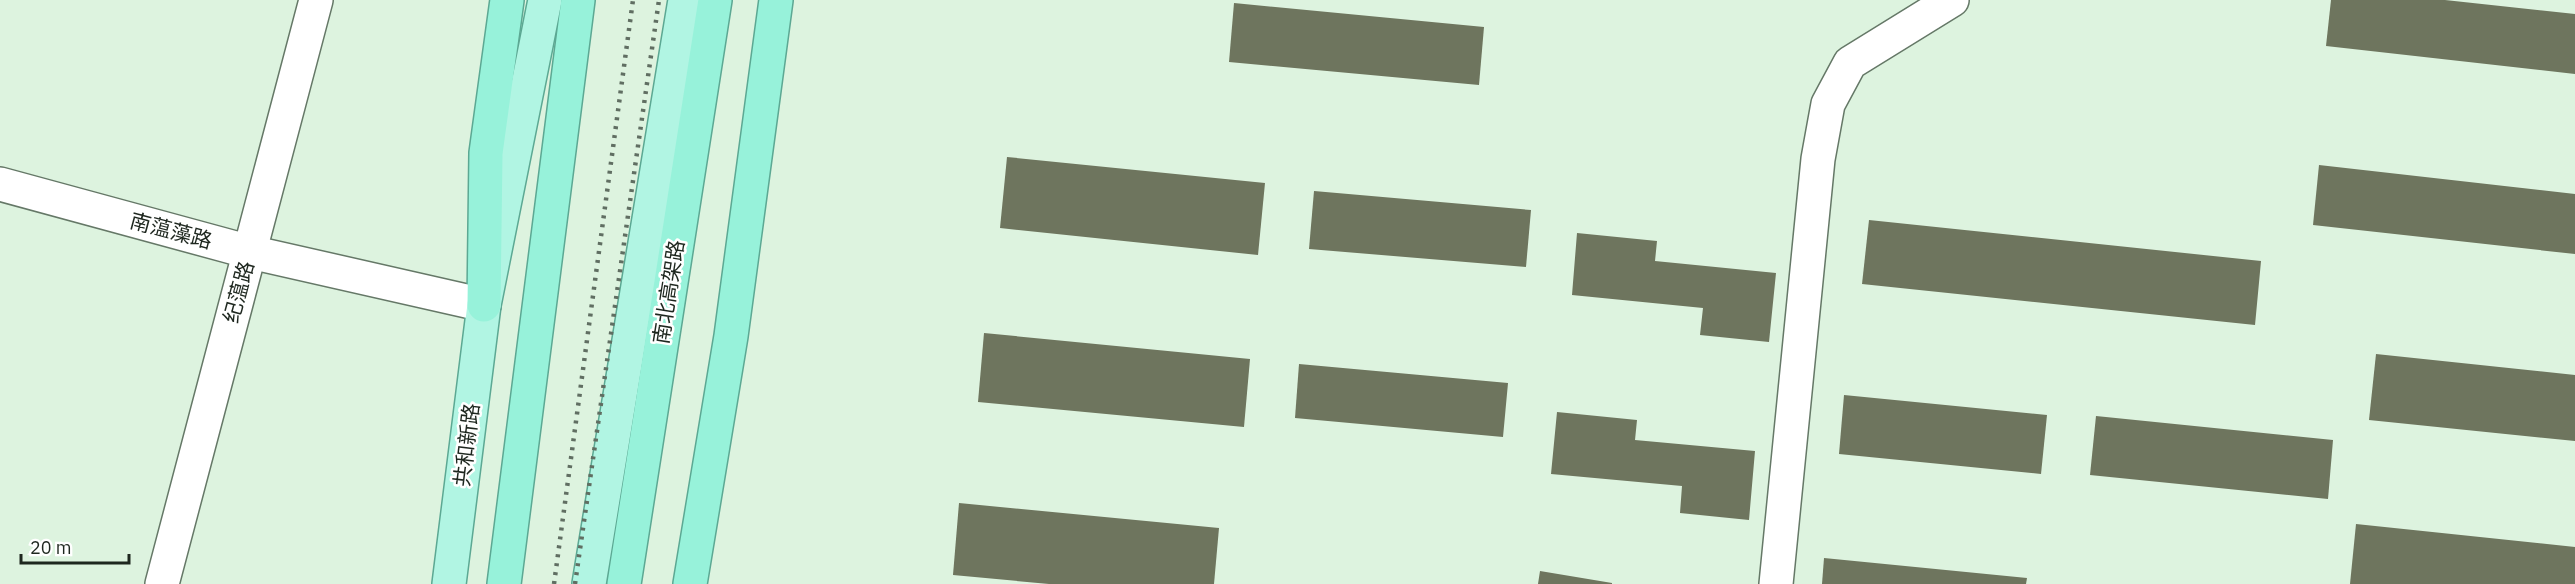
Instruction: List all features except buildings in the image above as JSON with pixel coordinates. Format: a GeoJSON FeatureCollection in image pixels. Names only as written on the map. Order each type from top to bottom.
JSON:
{"type":"FeatureCollection","features":[{"type":"Feature","properties":{"kind":"highway"},"geometry":{"type":"LineString","coordinates":[[484,305],[486,153],[507,0]]}},
{"type":"Feature","properties":{"kind":"highway"},"geometry":{"type":"LineString","coordinates":[[504,584],[578,0]]}},
{"type":"Feature","properties":{"kind":"highway","name":"南北高架路"},"geometry":{"type":"LineString","coordinates":[[624,584],[715,0]]}},
{"type":"Feature","properties":{"kind":"highway"},"geometry":{"type":"LineString","coordinates":[[690,584],[731,336],[776,0]]}},
{"type":"Feature","properties":{"kind":"main road","name":"共和新路"},"geometry":{"type":"LineString","coordinates":[[449,584],[484,305],[545,0]]}},
{"type":"Feature","properties":{"kind":"main road"},"geometry":{"type":"LineString","coordinates":[[589,584],[686,0]]}},
{"type":"Feature","properties":{"kind":"street","name":"纪蕰路"},"geometry":{"type":"LineString","coordinates":[[162,584],[316,0]]}},
{"type":"Feature","properties":{"kind":"street"},"geometry":{"type":"LineString","coordinates":[[1776,584],[1818,159],[1828,104],[1850,63],[1952,0]]}},
{"type":"Feature","properties":{"kind":"street","name":"南蕰藻路"},"geometry":{"type":"LineString","coordinates":[[0,184],[250,252],[484,305]]}},
{"type":"Feature","properties":{"kind":"railway"},"geometry":{"type":"LineString","coordinates":[[554,584],[633,0]]}},
{"type":"Feature","properties":{"kind":"railway"},"geometry":{"type":"LineString","coordinates":[[575,584],[659,0]]}}]}
